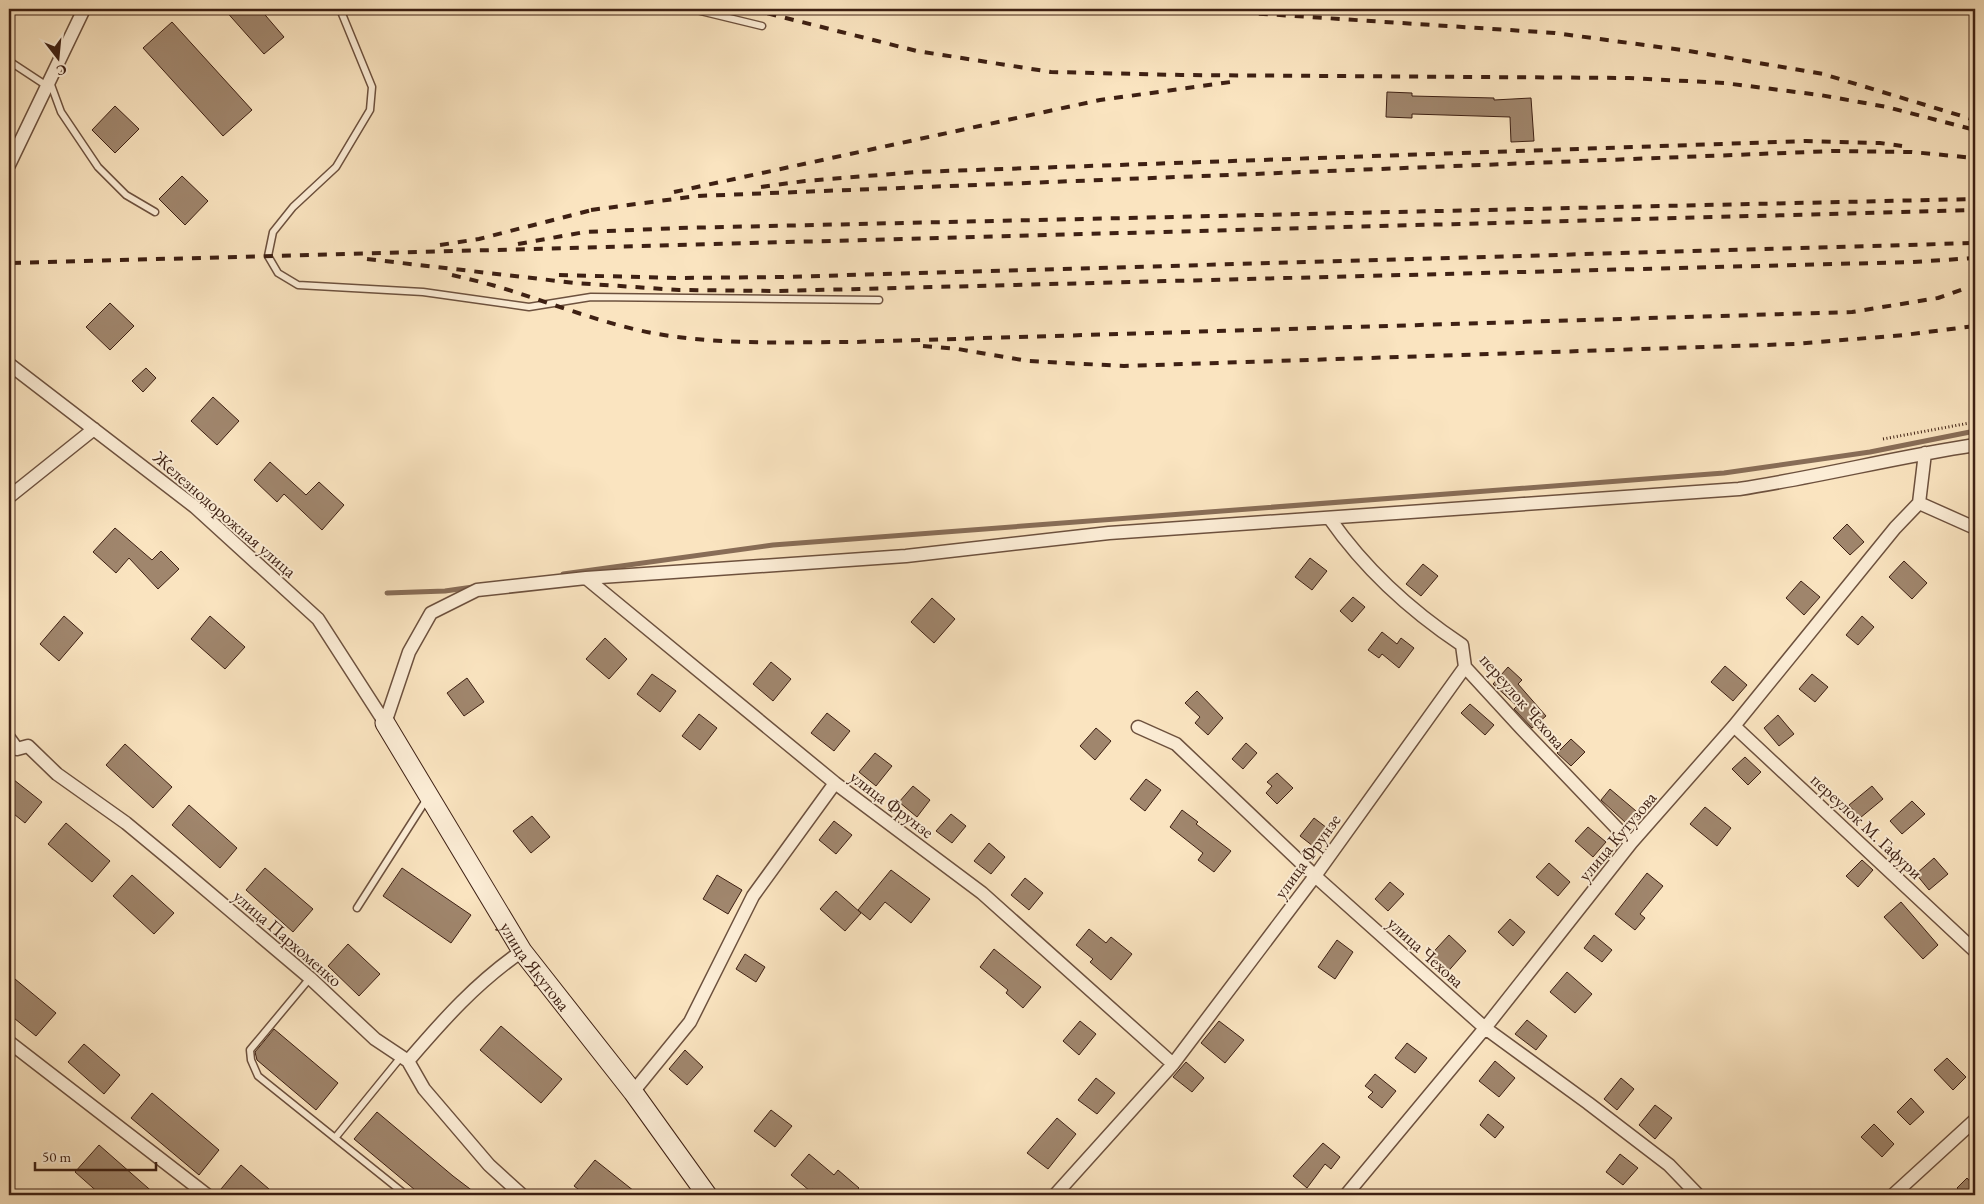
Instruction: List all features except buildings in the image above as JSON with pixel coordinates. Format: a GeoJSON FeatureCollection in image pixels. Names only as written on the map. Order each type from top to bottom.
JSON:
{"type":"FeatureCollection","features":[{"type":"Feature","properties":{"kind":"street"},"geometry":{"type":"LineString","coordinates":[[9,165],[84,9]]}},
{"type":"Feature","properties":{"kind":"street","name":"Железнодорожная улица"},"geometry":{"type":"LineString","coordinates":[[9,364],[195,507],[318,619],[385,723]]}},
{"type":"Feature","properties":{"kind":"street"},"geometry":{"type":"LineString","coordinates":[[9,497],[94,429]]}},
{"type":"Feature","properties":{"kind":"street"},"geometry":{"type":"LineString","coordinates":[[385,723],[409,652],[431,614],[478,590],[586,578],[906,556],[1109,533],[1739,489],[1805,479],[1925,453],[1975,445]]}},
{"type":"Feature","properties":{"kind":"street"},"geometry":{"type":"LineString","coordinates":[[1925,453],[1919,503],[1975,528]]}},
{"type":"Feature","properties":{"kind":"street","name":"улица Кутузова"},"geometry":{"type":"LineString","coordinates":[[1346,1195],[1485,1028],[1631,843],[1734,726],[1895,528],[1919,503]]}},
{"type":"Feature","properties":{"kind":"street","name":"переулок Чехова"},"geometry":{"type":"LineString","coordinates":[[1330,519],[1347,544],[1365,565],[1428,622],[1462,645],[1465,667],[1631,843]]}},
{"type":"Feature","properties":{"kind":"street","name":"улица Фрунзе"},"geometry":{"type":"LineString","coordinates":[[586,578],[835,783],[982,893],[1173,1064]]}},
{"type":"Feature","properties":{"kind":"street","name":"улица Фрунзе"},"geometry":{"type":"LineString","coordinates":[[1055,1195],[1173,1064],[1315,876],[1465,667]]}},
{"type":"Feature","properties":{"kind":"street","name":"улица Якутова"},"geometry":{"type":"LineString","coordinates":[[385,723],[522,951],[633,1092],[707,1195]]}},
{"type":"Feature","properties":{"kind":"street","name":"переулок М. Гафури"},"geometry":{"type":"LineString","coordinates":[[1734,726],[1975,951]]}},
{"type":"Feature","properties":{"kind":"street","name":"улица Чехова"},"geometry":{"type":"LineString","coordinates":[[1138,727],[1176,744],[1315,876],[1485,1028],[1669,1165],[1698,1195]]}},
{"type":"Feature","properties":{"kind":"street","name":"улица Пархоменко"},"geometry":{"type":"LineString","coordinates":[[9,738],[17,749],[28,746],[57,774],[126,823],[310,978],[375,1038],[404,1059],[424,1089],[483,1158],[522,1195]]}},
{"type":"Feature","properties":{"kind":"street"},"geometry":{"type":"LineString","coordinates":[[633,1092],[690,1022],[753,896],[835,783]]}},
{"type":"Feature","properties":{"kind":"street"},"geometry":{"type":"LineString","coordinates":[[404,1059],[457,1004],[497,968],[522,951]]}},
{"type":"Feature","properties":{"kind":"street"},"geometry":{"type":"LineString","coordinates":[[9,1042],[207,1195]]}},
{"type":"Feature","properties":{"kind":"street"},"geometry":{"type":"LineString","coordinates":[[1893,1195],[1975,1120]]}},
{"type":"Feature","properties":{"kind":"lane"},"geometry":{"type":"LineString","coordinates":[[340,9],[372,87],[370,110],[336,167],[293,207],[274,232],[268,256],[278,272],[298,285],[423,292],[529,307],[591,297],[879,300]]}},
{"type":"Feature","properties":{"kind":"lane"},"geometry":{"type":"LineString","coordinates":[[692,9],[762,26]]}},
{"type":"Feature","properties":{"kind":"lane"},"geometry":{"type":"LineString","coordinates":[[9,60],[48,84],[60,112],[98,167],[126,195],[155,212]]}},
{"type":"Feature","properties":{"kind":"lane"},"geometry":{"type":"LineString","coordinates":[[357,908],[428,796]]}},
{"type":"Feature","properties":{"kind":"lane"},"geometry":{"type":"LineString","coordinates":[[310,978],[250,1050],[250,1060],[258,1076],[406,1195]]}},
{"type":"Feature","properties":{"kind":"lane"},"geometry":{"type":"LineString","coordinates":[[335,1138],[404,1059]]}},
{"type":"Feature","properties":{"kind":"path"},"geometry":{"type":"LineString","coordinates":[[1883,440],[1975,422]]}},
{"type":"Feature","properties":{"kind":"waterway"},"geometry":{"type":"LineString","coordinates":[[563,574],[773,545],[1724,473],[1870,452],[1975,431]]}},
{"type":"Feature","properties":{"kind":"waterway"},"geometry":{"type":"LineString","coordinates":[[387,593],[445,591],[473,587]]}},
{"type":"Feature","properties":{"kind":"railway"},"geometry":{"type":"LineString","coordinates":[[750,9],[917,51],[1051,72],[1181,75],[1629,78],[1724,83],[1820,95],[1887,107],[1975,130]]}},
{"type":"Feature","properties":{"kind":"railway"},"geometry":{"type":"LineString","coordinates":[[1187,9],[1555,33],[1689,51],[1823,74],[1975,120]]}},
{"type":"Feature","properties":{"kind":"railway"},"geometry":{"type":"LineString","coordinates":[[1968,9],[1975,11]]}},
{"type":"Feature","properties":{"kind":"railway"},"geometry":{"type":"LineString","coordinates":[[674,192],[1100,100],[1238,81]]}},
{"type":"Feature","properties":{"kind":"railway"},"geometry":{"type":"LineString","coordinates":[[761,187],[805,181],[916,172],[1806,141],[1880,143],[1902,146]]}},
{"type":"Feature","properties":{"kind":"railway"},"geometry":{"type":"LineString","coordinates":[[591,210],[697,196],[1834,151],[1912,152],[1975,158]]}},
{"type":"Feature","properties":{"kind":"railway"},"geometry":{"type":"LineString","coordinates":[[518,244],[585,232],[679,228],[1975,199]]}},
{"type":"Feature","properties":{"kind":"railway"},"geometry":{"type":"LineString","coordinates":[[440,245],[479,239],[596,209]]}},
{"type":"Feature","properties":{"kind":"railway"},"geometry":{"type":"LineString","coordinates":[[12,263],[1975,210]]}},
{"type":"Feature","properties":{"kind":"railway"},"geometry":{"type":"LineString","coordinates":[[559,275],[679,278],[781,277],[1975,243]]}},
{"type":"Feature","properties":{"kind":"railway"},"geometry":{"type":"LineString","coordinates":[[367,259],[575,283],[679,290],[779,291],[1913,262],[1975,258]]}},
{"type":"Feature","properties":{"kind":"railway"},"geometry":{"type":"LineString","coordinates":[[452,275],[499,287],[638,330],[691,339],[745,342],[853,342],[1852,312],[1938,298],[1975,285]]}},
{"type":"Feature","properties":{"kind":"railway"},"geometry":{"type":"LineString","coordinates":[[923,346],[958,349],[1028,361],[1124,366],[1795,344],[1904,335],[1975,326]]}}]}
